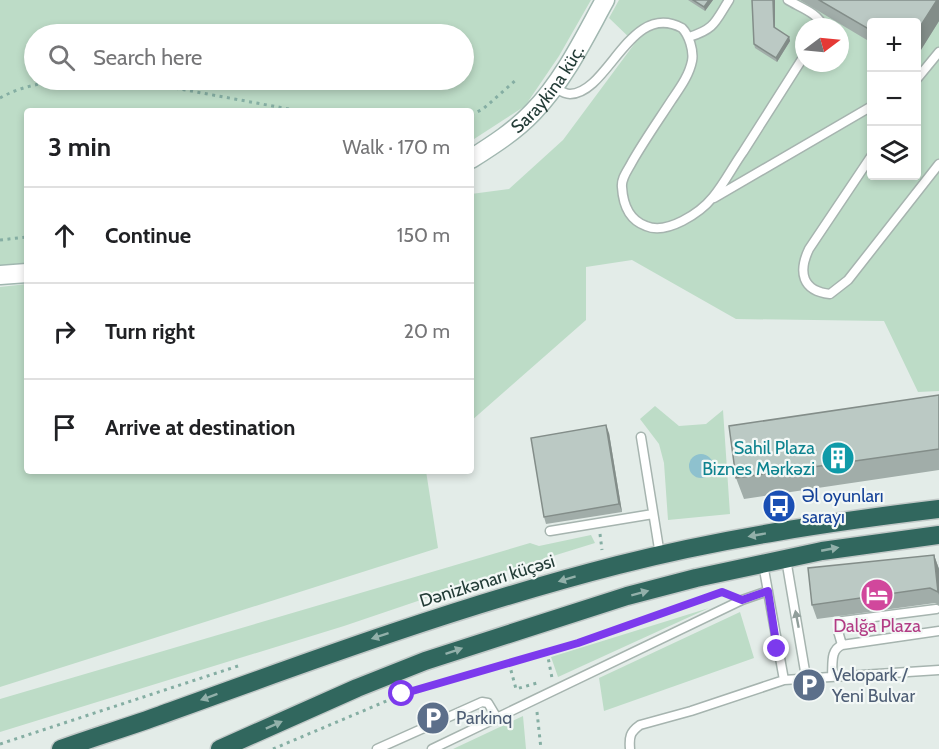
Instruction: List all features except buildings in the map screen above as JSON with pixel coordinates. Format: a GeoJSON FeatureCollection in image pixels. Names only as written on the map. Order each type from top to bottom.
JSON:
{"type":"FeatureCollection","features":[{"type":"Feature","properties":{"kind":"highway","name":"Dənizkənarı küçəsi"},"geometry":{"type":"LineString","coordinates":[[61,749],[355,644],[575,576],[817,524],[939,508]]}},
{"type":"Feature","properties":{"kind":"highway"},"geometry":{"type":"LineString","coordinates":[[220,749],[357,688],[483,641],[627,596],[786,558],[850,546],[939,535]]}},
{"type":"Feature","properties":{"kind":"street","name":"Saraykina küç."},"geometry":{"type":"LineString","coordinates":[[474,157],[518,127],[534,112],[573,58],[605,0]]}},
{"type":"Feature","properties":{"kind":"street"},"geometry":{"type":"LineString","coordinates":[[0,275],[24,273]]}},
{"type":"Feature","properties":{"kind":"lane"},"geometry":{"type":"LineString","coordinates":[[689,37],[706,32],[713,27],[729,0]]}},
{"type":"Feature","properties":{"kind":"lane"},"geometry":{"type":"LineString","coordinates":[[788,0],[817,18]]}},
{"type":"Feature","properties":{"kind":"lane"},"geometry":{"type":"LineString","coordinates":[[554,87],[572,94],[589,85],[637,22],[659,15],[681,27],[689,37],[693,60],[686,79],[638,150],[622,181],[623,202],[634,220],[648,227],[665,228],[679,224],[712,198],[867,109]]}},
{"type":"Feature","properties":{"kind":"lane"},"geometry":{"type":"LineString","coordinates":[[921,74],[939,52]]}},
{"type":"Feature","properties":{"kind":"lane"},"geometry":{"type":"LineString","coordinates":[[712,198],[795,70]]}},
{"type":"Feature","properties":{"kind":"lane"},"geometry":{"type":"LineString","coordinates":[[867,162],[808,249],[802,262],[803,276],[810,287],[821,293],[830,294],[848,280],[939,164]]}},
{"type":"Feature","properties":{"kind":"lane"},"geometry":{"type":"LineString","coordinates":[[641,437],[660,556]]}},
{"type":"Feature","properties":{"kind":"lane"},"geometry":{"type":"LineString","coordinates":[[550,531],[653,514]]}},
{"type":"Feature","properties":{"kind":"lane"},"geometry":{"type":"LineString","coordinates":[[786,558],[806,677]]}},
{"type":"Feature","properties":{"kind":"lane"},"geometry":{"type":"LineString","coordinates":[[763,563],[784,680]]}},
{"type":"Feature","properties":{"kind":"lane"},"geometry":{"type":"LineString","coordinates":[[432,749],[742,600],[768,591]]}},
{"type":"Feature","properties":{"kind":"lane"},"geometry":{"type":"LineString","coordinates":[[842,645],[838,631],[839,624],[843,621],[936,609]]}},
{"type":"Feature","properties":{"kind":"lane"},"geometry":{"type":"LineString","coordinates":[[832,676],[833,653],[836,647],[939,631]]}},
{"type":"Feature","properties":{"kind":"lane"},"geometry":{"type":"LineString","coordinates":[[630,749],[629,737],[640,725],[692,711],[784,680],[939,670]]}},
{"type":"Feature","properties":{"kind":"lane"},"geometry":{"type":"LineString","coordinates":[[377,749],[482,702],[488,703],[497,718]]}},
{"type":"Feature","properties":{"kind":"path"},"geometry":{"type":"LineString","coordinates":[[474,114],[516,80]]}},
{"type":"Feature","properties":{"kind":"path"},"geometry":{"type":"LineString","coordinates":[[0,98],[24,87]]}},
{"type":"Feature","properties":{"kind":"path"},"geometry":{"type":"LineString","coordinates":[[184,90],[283,108]]}},
{"type":"Feature","properties":{"kind":"path"},"geometry":{"type":"LineString","coordinates":[[0,240],[24,237]]}},
{"type":"Feature","properties":{"kind":"path"},"geometry":{"type":"LineString","coordinates":[[273,749],[402,694],[578,643],[722,592],[742,600]]}},
{"type":"Feature","properties":{"kind":"path"},"geometry":{"type":"LineString","coordinates":[[509,663],[516,689],[552,679],[547,652]]}},
{"type":"Feature","properties":{"kind":"path"},"geometry":{"type":"LineString","coordinates":[[536,699],[541,749]]}},
{"type":"Feature","properties":{"kind":"green space"},"geometry":{"type":"Polygon","coordinates":[[[0,0],[591,0],[559,56],[525,106],[474,139],[474,108],[24,108],[24,264],[0,268],[0,0]]]}},
{"type":"Feature","properties":{"kind":"green space"},"geometry":{"type":"Polygon","coordinates":[[[619,0],[939,0],[939,391],[918,392],[884,321],[736,319],[632,260],[586,267],[586,320],[474,418],[474,194],[509,189],[563,140],[635,43],[609,18],[619,0]]]}},
{"type":"Feature","properties":{"kind":"green space"},"geometry":{"type":"Polygon","coordinates":[[[24,284],[24,474],[426,474],[438,548],[0,687],[0,287],[24,284]]]}},
{"type":"Feature","properties":{"kind":"green space"},"geometry":{"type":"Polygon","coordinates":[[[655,406],[679,426],[706,424],[723,410],[730,514],[668,520],[664,463],[659,444],[640,419],[655,406]]]}},
{"type":"Feature","properties":{"kind":"green space"},"geometry":{"type":"Polygon","coordinates":[[[591,535],[595,543],[344,626],[0,732],[0,699],[530,543],[539,546],[591,535]]]}},
{"type":"Feature","properties":{"kind":"green space"},"geometry":{"type":"Polygon","coordinates":[[[709,608],[558,677],[551,657],[709,608]]]}},
{"type":"Feature","properties":{"kind":"green space"},"geometry":{"type":"Polygon","coordinates":[[[740,612],[754,658],[604,711],[599,678],[740,612]]]}},
{"type":"Feature","properties":{"kind":"green space"},"geometry":{"type":"Polygon","coordinates":[[[523,716],[526,749],[453,749],[523,716]]]}},
{"type":"Feature","properties":{"kind":"water"},"geometry":{"type":"Polygon","coordinates":[[[701,454],[710,457],[713,466],[710,475],[701,478],[692,475],[689,466],[692,457],[701,454]]]}},
{"type":"Feature","properties":{"kind":"place","name":"Sahil Plaza Biznes Mərkəzi"},"geometry":{"type":"Point","coordinates":[838,458]}},
{"type":"Feature","properties":{"kind":"place","name":"Əl oyunları sarayı"},"geometry":{"type":"Point","coordinates":[779,506]}},
{"type":"Feature","properties":{"kind":"place","name":"Dalğa Plaza"},"geometry":{"type":"Point","coordinates":[877,595]}},
{"type":"Feature","properties":{"kind":"place","name":"Velopark / Yeni Bulvar"},"geometry":{"type":"Point","coordinates":[809,685]}},
{"type":"Feature","properties":{"kind":"place","name":"Parkinq"},"geometry":{"type":"Point","coordinates":[433,718]}},
{"type":"Feature","properties":{"kind":"route"},"geometry":{"type":"LineString","coordinates":[[402,694],[578,643],[722,592],[742,600],[768,591],[777,649]]}}]}
